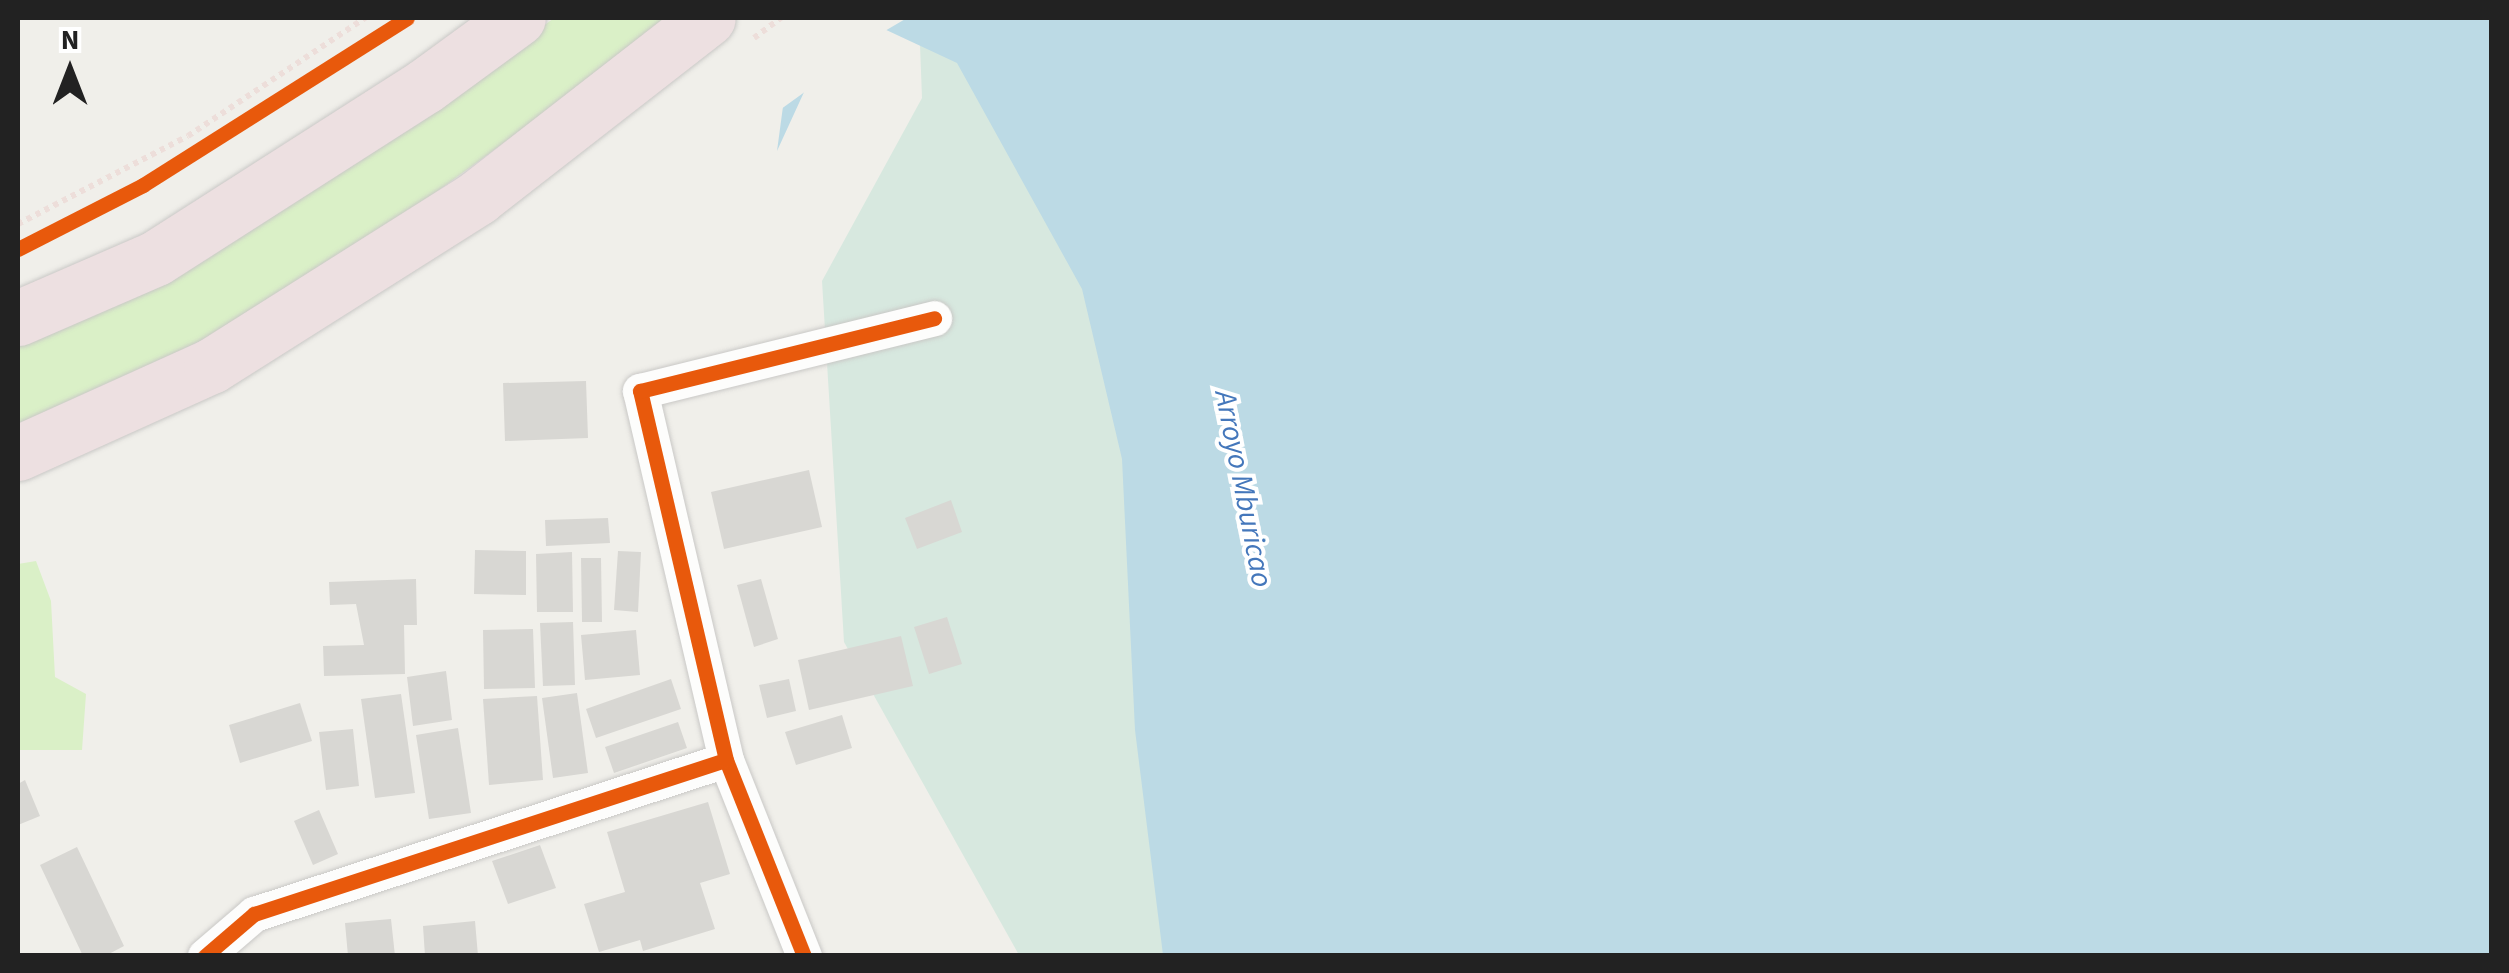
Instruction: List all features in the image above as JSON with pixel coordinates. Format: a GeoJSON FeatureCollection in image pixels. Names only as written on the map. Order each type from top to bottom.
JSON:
{"type":"FeatureCollection","features":[{"type":"Feature","properties":{"kind":"highway"},"geometry":{"type":"LineString","coordinates":[[18,318],[156,258],[425,86],[518,18]]}},
{"type":"Feature","properties":{"kind":"highway"},"geometry":{"type":"LineString","coordinates":[[18,453],[228,355],[478,197],[708,18]]}},
{"type":"Feature","properties":{"kind":"street"},"geometry":{"type":"LineString","coordinates":[[804,956],[726,760],[640,391],[934,318]]}},
{"type":"Feature","properties":{"kind":"street"},"geometry":{"type":"LineString","coordinates":[[205,956],[254,914],[726,760]]}},
{"type":"Feature","properties":{"kind":"path"},"geometry":{"type":"LineString","coordinates":[[18,224],[188,136],[364,18]]}},
{"type":"Feature","properties":{"kind":"path"},"geometry":{"type":"LineString","coordinates":[[760,33],[781,18]]}},
{"type":"Feature","properties":{"kind":"path"},"geometry":{"type":"LineString","coordinates":[[175,164],[289,92]]}},
{"type":"Feature","properties":{"kind":"green space"},"geometry":{"type":"Polygon","coordinates":[[[554,18],[675,18],[384,230],[229,326],[88,399],[18,425],[18,347],[55,331],[483,71],[554,18]]]}},
{"type":"Feature","properties":{"kind":"green space"},"geometry":{"type":"Polygon","coordinates":[[[36,561],[51,601],[55,677],[86,694],[82,750],[18,750],[18,564],[36,561]]]}},
{"type":"Feature","properties":{"kind":"shaded area"},"geometry":{"type":"Polygon","coordinates":[[[919,18],[2250,955],[1019,955],[844,642],[822,281],[922,98],[919,18]]]}},
{"type":"Feature","properties":{"kind":"water","name":"Arroyo Mburicao"},"geometry":{"type":"Polygon","coordinates":[[[829,18],[2491,18],[2491,955],[1163,955],[1135,730],[1122,459],[1082,289],[957,63],[882,28],[816,66],[777,151],[791,47],[829,18]]]}},
{"type":"Feature","properties":{"kind":"pier"},"geometry":{"type":"Polygon","coordinates":[[[821,18],[907,18],[820,69],[813,86],[777,112],[787,45],[821,18]]]}},
{"type":"Feature","properties":{"kind":"building"},"geometry":{"type":"Polygon","coordinates":[[[586,381],[588,438],[505,441],[503,383],[586,381]]]}},
{"type":"Feature","properties":{"kind":"building"},"geometry":{"type":"Polygon","coordinates":[[[809,470],[822,527],[724,549],[711,492],[809,470]]]}},
{"type":"Feature","properties":{"kind":"building"},"geometry":{"type":"Polygon","coordinates":[[[951,500],[962,532],[917,549],[905,518],[951,500]]]}},
{"type":"Feature","properties":{"kind":"building"},"geometry":{"type":"Polygon","coordinates":[[[608,518],[610,543],[546,546],[545,520],[608,518]]]}},
{"type":"Feature","properties":{"kind":"building"},"geometry":{"type":"Polygon","coordinates":[[[475,550],[526,551],[526,595],[474,594],[475,550]]]}},
{"type":"Feature","properties":{"kind":"building"},"geometry":{"type":"Polygon","coordinates":[[[618,551],[641,552],[638,612],[614,610],[618,551]]]}},
{"type":"Feature","properties":{"kind":"building"},"geometry":{"type":"Polygon","coordinates":[[[572,552],[573,612],[537,612],[536,554],[572,552]]]}},
{"type":"Feature","properties":{"kind":"building"},"geometry":{"type":"Polygon","coordinates":[[[581,558],[601,558],[602,622],[582,622],[581,558]]]}},
{"type":"Feature","properties":{"kind":"building"},"geometry":{"type":"Polygon","coordinates":[[[416,579],[417,625],[404,625],[405,674],[324,676],[323,646],[364,645],[356,604],[330,605],[329,582],[416,579]]]}},
{"type":"Feature","properties":{"kind":"building"},"geometry":{"type":"Polygon","coordinates":[[[761,579],[778,639],[754,647],[737,585],[761,579]]]}},
{"type":"Feature","properties":{"kind":"building"},"geometry":{"type":"Polygon","coordinates":[[[947,617],[962,664],[929,674],[914,627],[947,617]]]}},
{"type":"Feature","properties":{"kind":"building"},"geometry":{"type":"Polygon","coordinates":[[[573,622],[575,685],[543,686],[540,623],[573,622]]]}},
{"type":"Feature","properties":{"kind":"building"},"geometry":{"type":"Polygon","coordinates":[[[533,629],[535,688],[484,689],[483,630],[533,629]]]}},
{"type":"Feature","properties":{"kind":"building"},"geometry":{"type":"Polygon","coordinates":[[[636,630],[640,675],[585,680],[581,635],[636,630]]]}},
{"type":"Feature","properties":{"kind":"building"},"geometry":{"type":"Polygon","coordinates":[[[901,636],[913,686],[809,710],[798,660],[901,636]]]}},
{"type":"Feature","properties":{"kind":"building"},"geometry":{"type":"Polygon","coordinates":[[[446,671],[452,720],[413,726],[407,677],[446,671]]]}},
{"type":"Feature","properties":{"kind":"building"},"geometry":{"type":"Polygon","coordinates":[[[671,679],[681,709],[596,738],[586,709],[671,679]]]}},
{"type":"Feature","properties":{"kind":"building"},"geometry":{"type":"Polygon","coordinates":[[[789,679],[796,711],[767,718],[759,685],[789,679]]]}},
{"type":"Feature","properties":{"kind":"building"},"geometry":{"type":"Polygon","coordinates":[[[577,693],[588,773],[553,778],[542,698],[577,693]]]}},
{"type":"Feature","properties":{"kind":"building"},"geometry":{"type":"Polygon","coordinates":[[[401,694],[415,793],[375,798],[361,699],[401,694]]]}},
{"type":"Feature","properties":{"kind":"building"},"geometry":{"type":"Polygon","coordinates":[[[537,696],[543,780],[489,785],[483,699],[537,696]]]}},
{"type":"Feature","properties":{"kind":"building"},"geometry":{"type":"Polygon","coordinates":[[[300,703],[312,741],[240,763],[229,725],[300,703]]]}},
{"type":"Feature","properties":{"kind":"building"},"geometry":{"type":"Polygon","coordinates":[[[842,715],[852,748],[796,765],[785,732],[842,715]]]}},
{"type":"Feature","properties":{"kind":"building"},"geometry":{"type":"Polygon","coordinates":[[[678,722],[687,748],[614,773],[605,747],[678,722]]]}},
{"type":"Feature","properties":{"kind":"building"},"geometry":{"type":"Polygon","coordinates":[[[458,728],[471,813],[429,819],[416,735],[458,728]]]}},
{"type":"Feature","properties":{"kind":"building"},"geometry":{"type":"Polygon","coordinates":[[[353,729],[359,786],[326,790],[319,732],[353,729]]]}},
{"type":"Feature","properties":{"kind":"building"},"geometry":{"type":"Polygon","coordinates":[[[25,780],[40,816],[18,825],[18,784],[25,780]]]}},
{"type":"Feature","properties":{"kind":"building"},"geometry":{"type":"Polygon","coordinates":[[[708,802],[730,874],[700,883],[715,929],[643,951],[640,940],[599,952],[584,904],[625,892],[607,832],[708,802]]]}},
{"type":"Feature","properties":{"kind":"building"},"geometry":{"type":"Polygon","coordinates":[[[319,810],[338,854],[313,865],[294,821],[319,810]]]}},
{"type":"Feature","properties":{"kind":"building"},"geometry":{"type":"Polygon","coordinates":[[[540,845],[556,888],[508,904],[492,861],[540,845]]]}},
{"type":"Feature","properties":{"kind":"building"},"geometry":{"type":"Polygon","coordinates":[[[77,847],[124,946],[105,956],[83,956],[40,865],[77,847]]]}},
{"type":"Feature","properties":{"kind":"building"},"geometry":{"type":"Polygon","coordinates":[[[391,919],[395,956],[348,956],[345,923],[391,919]]]}},
{"type":"Feature","properties":{"kind":"building"},"geometry":{"type":"Polygon","coordinates":[[[475,921],[478,956],[425,956],[423,926],[475,921]]]}},
{"type":"Feature","properties":{"kind":"cycle path"},"geometry":{"type":"LineString","coordinates":[[18,249],[143,185],[407,18]]}},
{"type":"Feature","properties":{"kind":"cycle path"},"geometry":{"type":"LineString","coordinates":[[804,956],[726,760],[640,391],[934,318]]}},
{"type":"Feature","properties":{"kind":"cycle path"},"geometry":{"type":"LineString","coordinates":[[205,956],[254,914],[726,760]]}}]}
